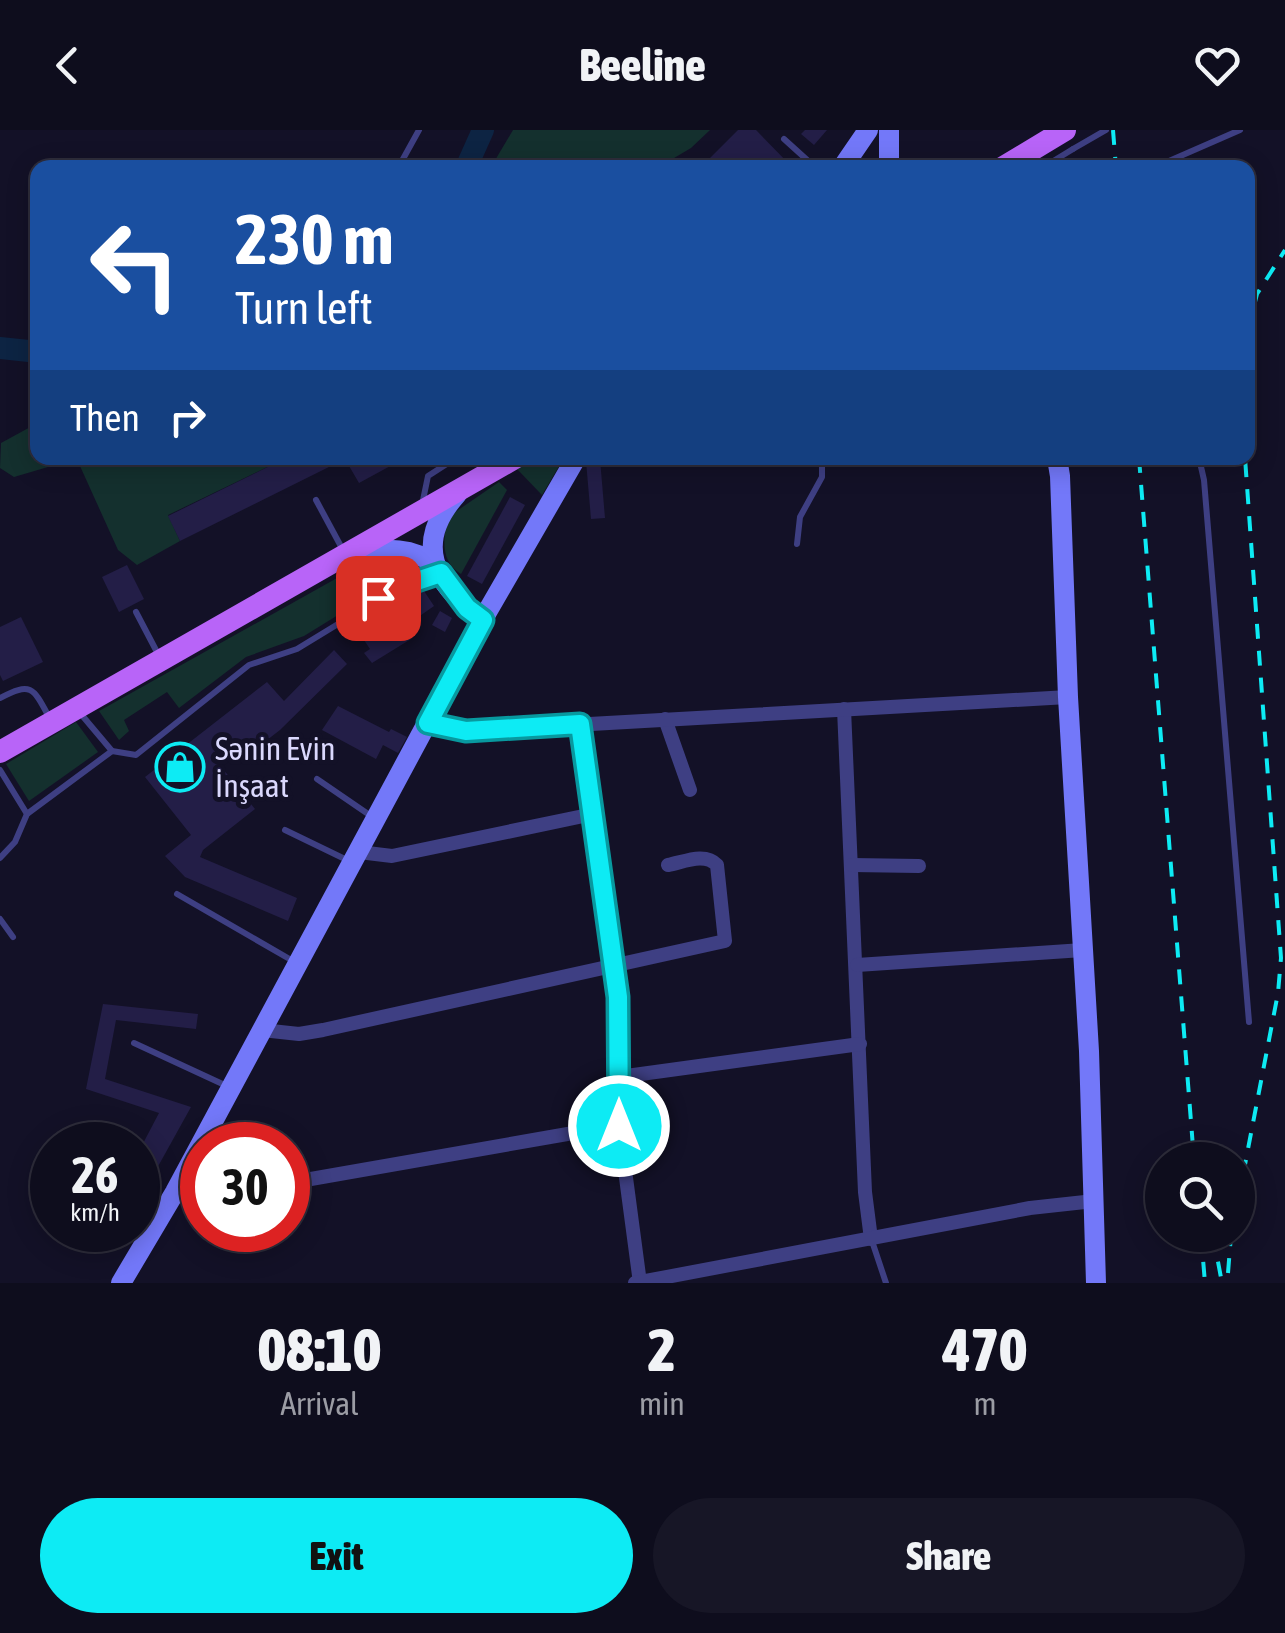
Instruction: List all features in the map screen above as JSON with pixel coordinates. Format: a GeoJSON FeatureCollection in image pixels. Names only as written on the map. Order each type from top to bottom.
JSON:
{"type":"FeatureCollection","features":[{"type":"Feature","properties":{"kind":"main road"},"geometry":{"type":"LineString","coordinates":[[847,160],[868,130]]}},
{"type":"Feature","properties":{"kind":"main road"},"geometry":{"type":"LineString","coordinates":[[889,160],[890,130]]}},
{"type":"Feature","properties":{"kind":"main road"},"geometry":{"type":"LineString","coordinates":[[1019,160],[1067,137]]}},
{"type":"Feature","properties":{"kind":"main road"},"geometry":{"type":"LineString","coordinates":[[0,752],[462,488],[495,465]]}},
{"type":"Feature","properties":{"kind":"main road"},"geometry":{"type":"LineString","coordinates":[[212,1122],[483,620],[572,465]]}},
{"type":"Feature","properties":{"kind":"main road"},"geometry":{"type":"LineString","coordinates":[[1058,465],[1096,1283]]}},
{"type":"Feature","properties":{"kind":"main road"},"geometry":{"type":"LineString","coordinates":[[438,569],[431,548],[435,524],[462,488]]}},
{"type":"Feature","properties":{"kind":"main road"},"geometry":{"type":"LineString","coordinates":[[346,554],[407,550],[424,556],[467,608],[483,620]]}},
{"type":"Feature","properties":{"kind":"main road"},"geometry":{"type":"LineString","coordinates":[[120,1283],[180,1183]]}},
{"type":"Feature","properties":{"kind":"street"},"geometry":{"type":"LineString","coordinates":[[428,723],[466,731],[1068,697]]}},
{"type":"Feature","properties":{"kind":"street"},"geometry":{"type":"LineString","coordinates":[[844,709],[865,1192],[871,1239]]}},
{"type":"Feature","properties":{"kind":"street"},"geometry":{"type":"LineString","coordinates":[[665,720],[690,790]]}},
{"type":"Feature","properties":{"kind":"street"},"geometry":{"type":"LineString","coordinates":[[580,724],[614,964],[619,1014],[619,1126],[638,1283],[1030,1208],[1094,1200]]}},
{"type":"Feature","properties":{"kind":"street"},"geometry":{"type":"LineString","coordinates":[[356,858],[392,856],[594,814]]}},
{"type":"Feature","properties":{"kind":"street"},"geometry":{"type":"LineString","coordinates":[[262,1030],[299,1034],[323,1030],[725,941],[717,865],[711,858],[704,858],[668,865]]}},
{"type":"Feature","properties":{"kind":"street"},"geometry":{"type":"LineString","coordinates":[[852,864],[919,866]]}},
{"type":"Feature","properties":{"kind":"street"},"geometry":{"type":"LineString","coordinates":[[857,965],[1082,950]]}},
{"type":"Feature","properties":{"kind":"street"},"geometry":{"type":"LineString","coordinates":[[619,1078],[860,1044]]}},
{"type":"Feature","properties":{"kind":"street"},"geometry":{"type":"LineString","coordinates":[[310,1179],[619,1126]]}},
{"type":"Feature","properties":{"kind":"lane"},"geometry":{"type":"LineString","coordinates":[[402,160],[419,130]]}},
{"type":"Feature","properties":{"kind":"lane"},"geometry":{"type":"LineString","coordinates":[[1048,160],[1067,137],[1106,130]]}},
{"type":"Feature","properties":{"kind":"lane"},"geometry":{"type":"LineString","coordinates":[[1171,160],[1240,130]]}},
{"type":"Feature","properties":{"kind":"lane"},"geometry":{"type":"LineString","coordinates":[[784,139],[807,160]]}},
{"type":"Feature","properties":{"kind":"lane"},"geometry":{"type":"LineString","coordinates":[[420,512],[428,476],[445,465]]}},
{"type":"Feature","properties":{"kind":"lane"},"geometry":{"type":"LineString","coordinates":[[798,544],[800,517],[822,477],[822,465]]}},
{"type":"Feature","properties":{"kind":"lane"},"geometry":{"type":"LineString","coordinates":[[1200,465],[1249,1022]]}},
{"type":"Feature","properties":{"kind":"lane"},"geometry":{"type":"LineString","coordinates":[[316,500],[346,554]]}},
{"type":"Feature","properties":{"kind":"lane"},"geometry":{"type":"LineString","coordinates":[[76,709],[112,751],[136,755],[249,666],[297,648],[438,569]]}},
{"type":"Feature","properties":{"kind":"lane"},"geometry":{"type":"LineString","coordinates":[[136,612],[161,660]]}},
{"type":"Feature","properties":{"kind":"lane"},"geometry":{"type":"LineString","coordinates":[[0,698],[21,687],[30,688],[52,722]]}},
{"type":"Feature","properties":{"kind":"lane"},"geometry":{"type":"LineString","coordinates":[[0,858],[15,842],[27,814],[112,751]]}},
{"type":"Feature","properties":{"kind":"lane"},"geometry":{"type":"LineString","coordinates":[[0,770],[27,814]]}},
{"type":"Feature","properties":{"kind":"lane"},"geometry":{"type":"LineString","coordinates":[[317,779],[376,819]]}},
{"type":"Feature","properties":{"kind":"lane"},"geometry":{"type":"LineString","coordinates":[[285,830],[356,858]]}},
{"type":"Feature","properties":{"kind":"lane"},"geometry":{"type":"LineString","coordinates":[[176,894],[299,964]]}},
{"type":"Feature","properties":{"kind":"lane"},"geometry":{"type":"LineString","coordinates":[[0,919],[12,937]]}},
{"type":"Feature","properties":{"kind":"lane"},"geometry":{"type":"LineString","coordinates":[[134,1043],[230,1088]]}},
{"type":"Feature","properties":{"kind":"lane"},"geometry":{"type":"LineString","coordinates":[[871,1239],[886,1283]]}},
{"type":"Feature","properties":{"kind":"green space"},"geometry":{"type":"Polygon","coordinates":[[[513,130],[710,130],[671,160],[495,160],[513,130]]]}},
{"type":"Feature","properties":{"kind":"green space"},"geometry":{"type":"Polygon","coordinates":[[[30,427],[30,465],[272,465],[168,515],[180,541],[137,565],[118,550],[80,466],[48,467],[14,477],[0,468],[1,443],[30,427]]]}},
{"type":"Feature","properties":{"kind":"green space"},"geometry":{"type":"Polygon","coordinates":[[[524,465],[560,465],[542,495],[517,469],[524,465]]]}},
{"type":"Feature","properties":{"kind":"green space"},"geometry":{"type":"Polygon","coordinates":[[[499,482],[507,490],[461,574],[446,556],[448,517],[499,482]]]}},
{"type":"Feature","properties":{"kind":"green space"},"geometry":{"type":"Polygon","coordinates":[[[386,559],[408,559],[423,565],[425,570],[395,580],[304,636],[246,657],[179,708],[167,692],[124,720],[129,731],[119,740],[99,711],[346,573],[386,559]]]}},
{"type":"Feature","properties":{"kind":"green space"},"geometry":{"type":"Polygon","coordinates":[[[76,722],[98,752],[29,801],[6,764],[76,722]]]}},
{"type":"Feature","properties":{"kind":"building"},"geometry":{"type":"Polygon","coordinates":[[[738,130],[756,130],[785,160],[708,160],[738,130]]]}},
{"type":"Feature","properties":{"kind":"building"},"geometry":{"type":"Polygon","coordinates":[[[805,130],[827,130],[814,145],[801,134],[805,130]]]}},
{"type":"Feature","properties":{"kind":"building"},"geometry":{"type":"Polygon","coordinates":[[[272,465],[333,465],[180,541],[168,516],[272,465]]]}},
{"type":"Feature","properties":{"kind":"building"},"geometry":{"type":"Polygon","coordinates":[[[348,465],[392,465],[359,483],[348,465]]]}},
{"type":"Feature","properties":{"kind":"building"},"geometry":{"type":"Polygon","coordinates":[[[586,465],[601,465],[605,518],[591,519],[586,465]]]}},
{"type":"Feature","properties":{"kind":"building"},"geometry":{"type":"Polygon","coordinates":[[[510,497],[525,505],[482,584],[467,576],[510,497]]]}},
{"type":"Feature","properties":{"kind":"building"},"geometry":{"type":"Polygon","coordinates":[[[127,565],[144,599],[119,612],[102,577],[127,565]]]}},
{"type":"Feature","properties":{"kind":"building"},"geometry":{"type":"Polygon","coordinates":[[[422,588],[434,606],[404,627],[411,639],[372,663],[364,653],[370,649],[356,628],[414,589],[416,592],[422,588]]]}},
{"type":"Feature","properties":{"kind":"building"},"geometry":{"type":"Polygon","coordinates":[[[440,611],[452,618],[445,632],[432,625],[440,611]]]}},
{"type":"Feature","properties":{"kind":"building"},"geometry":{"type":"Polygon","coordinates":[[[21,617],[43,662],[3,681],[0,627],[21,617]]]}},
{"type":"Feature","properties":{"kind":"building"},"geometry":{"type":"Polygon","coordinates":[[[334,650],[347,664],[280,730],[258,747],[251,738],[219,764],[255,809],[203,850],[200,857],[297,898],[288,921],[185,877],[165,856],[191,835],[145,777],[267,682],[284,701],[334,650]]]}},
{"type":"Feature","properties":{"kind":"building"},"geometry":{"type":"Polygon","coordinates":[[[338,706],[407,737],[398,753],[383,745],[376,759],[322,730],[338,706]]]}},
{"type":"Feature","properties":{"kind":"building"},"geometry":{"type":"Polygon","coordinates":[[[103,1004],[198,1014],[196,1029],[116,1020],[105,1079],[191,1107],[160,1163],[160,1122],[154,1122],[159,1113],[86,1089],[103,1004]]]}},
{"type":"Feature","properties":{"kind":"waterway"},"geometry":{"type":"LineString","coordinates":[[470,160],[483,130]]}},
{"type":"Feature","properties":{"kind":"waterway"},"geometry":{"type":"LineString","coordinates":[[0,348],[30,351]]}},
{"type":"Feature","properties":{"kind":"railway"},"geometry":{"type":"LineString","coordinates":[[1113,130],[1115,160]]}},
{"type":"Feature","properties":{"kind":"railway"},"geometry":{"type":"LineString","coordinates":[[1255,302],[1285,250]]}},
{"type":"Feature","properties":{"kind":"railway"},"geometry":{"type":"LineString","coordinates":[[1140,465],[1193,1142]]}},
{"type":"Feature","properties":{"kind":"railway"},"geometry":{"type":"LineString","coordinates":[[1246,465],[1281,958],[1249,1142]]}},
{"type":"Feature","properties":{"kind":"railway"},"geometry":{"type":"LineString","coordinates":[[1202,1252],[1205,1283]]}},
{"type":"Feature","properties":{"kind":"railway"},"geometry":{"type":"LineString","coordinates":[[1216,1252],[1222,1283]]}},
{"type":"Feature","properties":{"kind":"railway"},"geometry":{"type":"LineString","coordinates":[[1228,1273],[1230,1252]]}},
{"type":"Feature","properties":{"kind":"place","name":"Sənin Evin İnşaat"},"geometry":{"type":"Point","coordinates":[180,767]}},
{"type":"Feature","properties":{"kind":"route"},"geometry":{"type":"LineString","coordinates":[[378,598],[441,573],[456,596],[483,620],[428,723],[466,731],[580,724],[618,997],[619,1126]]}}]}
